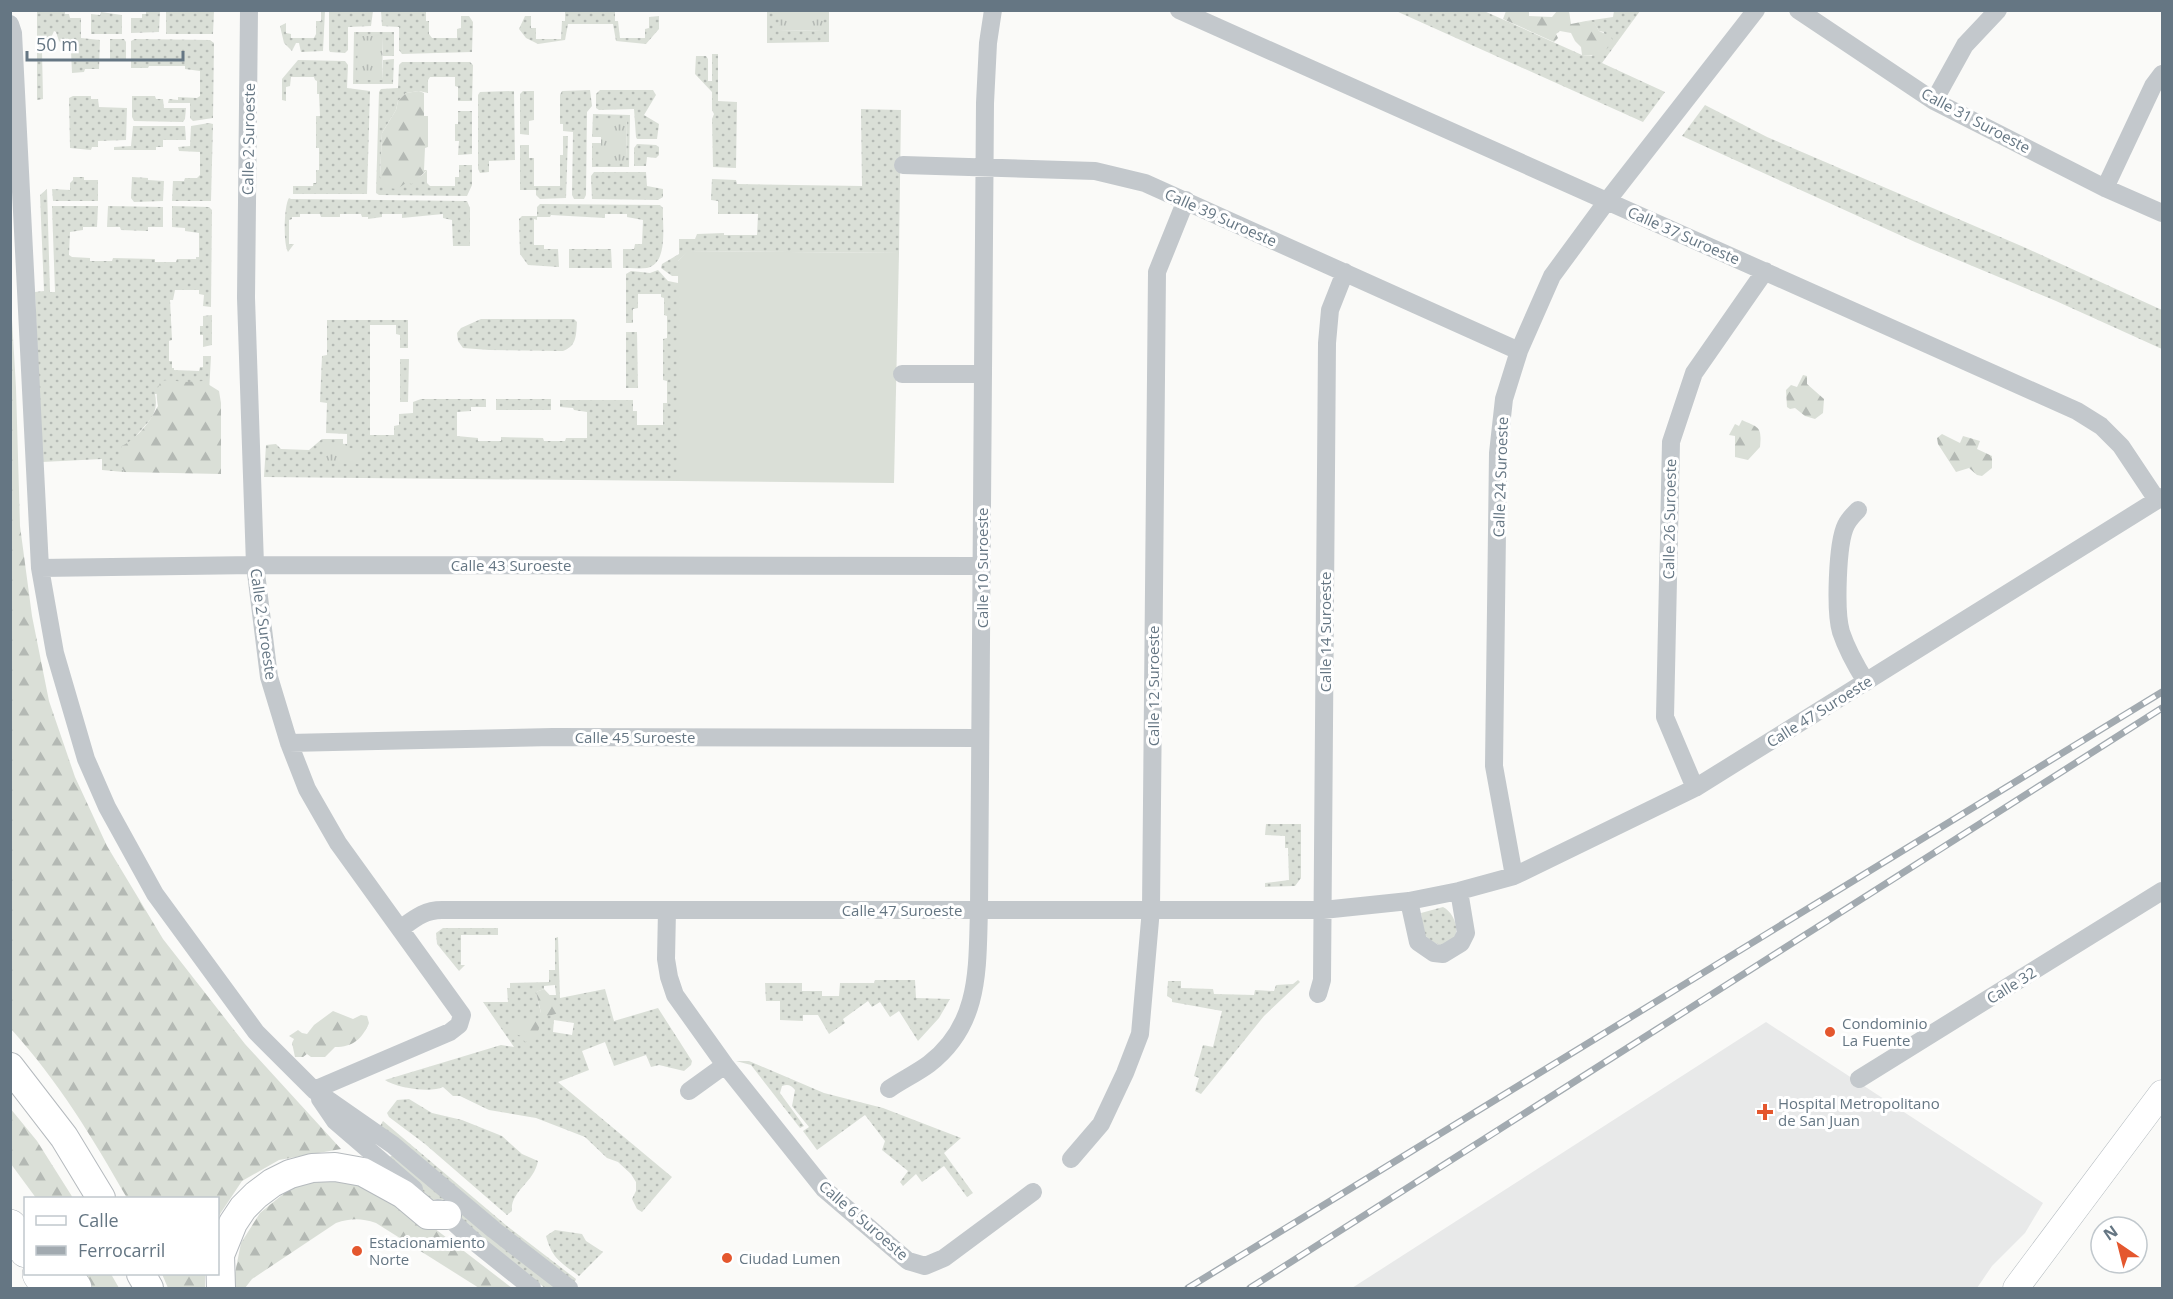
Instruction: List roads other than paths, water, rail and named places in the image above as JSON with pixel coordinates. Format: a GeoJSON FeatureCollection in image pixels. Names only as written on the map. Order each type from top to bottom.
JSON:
{"type":"FeatureCollection","features":[{"type":"Feature","properties":{"kind":"highway"},"geometry":{"type":"LineString","coordinates":[[10,1201],[24,1215]]}},
{"type":"Feature","properties":{"kind":"highway"},"geometry":{"type":"LineString","coordinates":[[10,1226],[24,1248]]}},
{"type":"Feature","properties":{"kind":"highway"},"geometry":{"type":"LineString","coordinates":[[40,1275],[48,1288]]}},
{"type":"Feature","properties":{"kind":"highway"},"geometry":{"type":"LineString","coordinates":[[67,1275],[75,1288]]}},
{"type":"Feature","properties":{"kind":"main road"},"geometry":{"type":"LineString","coordinates":[[10,1067],[64,1137],[100,1197]]}},
{"type":"Feature","properties":{"kind":"main road"},"geometry":{"type":"LineString","coordinates":[[2016,1288],[2163,1093]]}},
{"type":"Feature","properties":{"kind":"main road"},"geometry":{"type":"LineString","coordinates":[[221,1288],[220,1255],[233,1223],[256,1195],[272,1183],[290,1174],[312,1168],[335,1167],[363,1172],[402,1194],[428,1215],[447,1215]]}},
{"type":"Feature","properties":{"kind":"street","name":"Calle 2 Suroeste"},"geometry":{"type":"LineString","coordinates":[[249,10],[246,298],[255,566],[269,677],[289,742],[307,789],[338,843],[462,1016],[461,1022],[450,1032],[314,1090]]}},
{"type":"Feature","properties":{"kind":"street","name":"Calle 10 Suroeste"},"geometry":{"type":"LineString","coordinates":[[889,1089],[929,1063],[946,1048],[961,1027],[977,982],[985,102],[988,43],[993,10]]}},
{"type":"Feature","properties":{"kind":"street","name":"Calle 37 Suroeste"},"geometry":{"type":"LineString","coordinates":[[1179,10],[2077,411],[2101,426],[2121,446],[2160,498]]}},
{"type":"Feature","properties":{"kind":"street","name":"Calle 24 Suroeste"},"geometry":{"type":"LineString","coordinates":[[1514,876],[1494,766],[1498,453],[1504,399],[1519,351],[1552,276],[1607,201],[1756,10]]}},
{"type":"Feature","properties":{"kind":"street","name":"Calle 31 Suroeste"},"geometry":{"type":"LineString","coordinates":[[1798,10],[1935,101],[2105,188],[2163,213]]}},
{"type":"Feature","properties":{"kind":"street"},"geometry":{"type":"LineString","coordinates":[[1935,101],[1965,45],[1998,10]]}},
{"type":"Feature","properties":{"kind":"street"},"geometry":{"type":"LineString","coordinates":[[10,24],[13,33],[40,568],[55,652],[86,759],[107,807],[155,894],[256,1032],[314,1090],[393,1145],[494,1230],[568,1288]]}},
{"type":"Feature","properties":{"kind":"street"},"geometry":{"type":"LineString","coordinates":[[2105,188],[2153,86],[2163,74]]}},
{"type":"Feature","properties":{"kind":"street","name":"Calle 39 Suroeste"},"geometry":{"type":"LineString","coordinates":[[903,165],[1095,171],[1144,183],[1519,351]]}},
{"type":"Feature","properties":{"kind":"street","name":"Calle 12 Suroeste"},"geometry":{"type":"LineString","coordinates":[[1071,1158],[1101,1124],[1140,1034],[1151,909],[1157,272],[1186,200]]}},
{"type":"Feature","properties":{"kind":"street","name":"Calle 26 Suroeste"},"geometry":{"type":"LineString","coordinates":[[1695,788],[1665,717],[1671,442],[1694,373],[1765,271]]}},
{"type":"Feature","properties":{"kind":"street","name":"Calle 14 Suroeste"},"geometry":{"type":"LineString","coordinates":[[1318,994],[1322,980],[1323,910],[1327,343],[1330,310],[1345,272]]}},
{"type":"Feature","properties":{"kind":"street"},"geometry":{"type":"LineString","coordinates":[[902,374],[983,374]]}},
{"type":"Feature","properties":{"kind":"street","name":"Calle 47 Suroeste"},"geometry":{"type":"LineString","coordinates":[[400,929],[420,914],[431,910],[1323,910],[1409,901],[1459,891],[1514,876],[1695,788],[2160,498]]}},
{"type":"Feature","properties":{"kind":"street"},"geometry":{"type":"LineString","coordinates":[[1858,510],[1846,525],[1840,546],[1838,591],[1840,629],[1849,654],[1866,682]]}},
{"type":"Feature","properties":{"kind":"street","name":"Calle 43 Suroeste"},"geometry":{"type":"LineString","coordinates":[[40,568],[982,566]]}},
{"type":"Feature","properties":{"kind":"street","name":"Calle 45 Suroeste"},"geometry":{"type":"LineString","coordinates":[[289,742],[553,737],[980,738]]}},
{"type":"Feature","properties":{"kind":"street"},"geometry":{"type":"LineString","coordinates":[[1409,901],[1418,942],[1434,953],[1443,954],[1461,943],[1466,933],[1459,891]]}},
{"type":"Feature","properties":{"kind":"street","name":"Calle 32"},"geometry":{"type":"LineString","coordinates":[[1859,1078],[2163,891]]}},
{"type":"Feature","properties":{"kind":"street","name":"Calle 6 Suroeste"},"geometry":{"type":"LineString","coordinates":[[667,910],[666,959],[675,994],[725,1065],[824,1189],[908,1261],[925,1266],[944,1258],[1033,1192]]}},
{"type":"Feature","properties":{"kind":"street"},"geometry":{"type":"LineString","coordinates":[[689,1091],[725,1065]]}},
{"type":"Feature","properties":{"kind":"street"},"geometry":{"type":"LineString","coordinates":[[314,1090],[334,1121],[447,1215],[477,1244],[532,1288]]}},
{"type":"Feature","properties":{"kind":"railway"},"geometry":{"type":"LineString","coordinates":[[1188,1288],[2162,692]]}},
{"type":"Feature","properties":{"kind":"railway"},"geometry":{"type":"LineString","coordinates":[[1250,1288],[2162,708]]}},
{"type":"Feature","properties":{"kind":"place","name":"Condominio La Fuente"},"geometry":{"type":"Point","coordinates":[1830,1032]}},
{"type":"Feature","properties":{"kind":"place","name":"Hospital Metropolitano de San Juan"},"geometry":{"type":"Point","coordinates":[1765,1112]}},
{"type":"Feature","properties":{"kind":"place","name":"Estacionamiento Norte"},"geometry":{"type":"Point","coordinates":[357,1251]}},
{"type":"Feature","properties":{"kind":"place","name":"Ciudad Lumen"},"geometry":{"type":"Point","coordinates":[727,1258]}}]}
